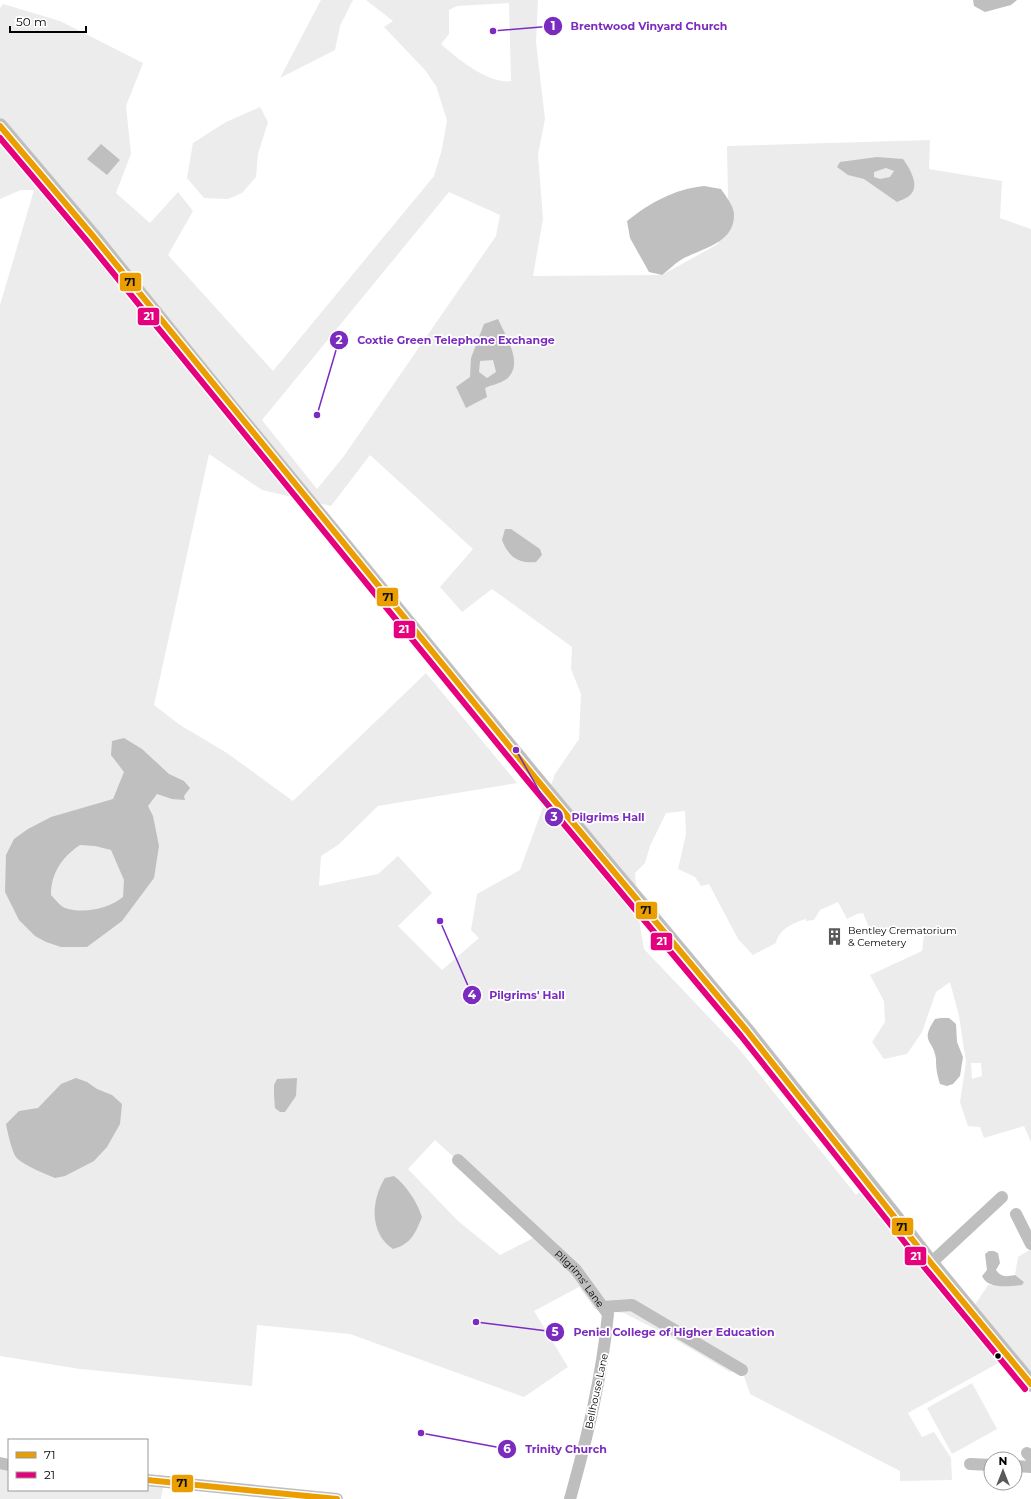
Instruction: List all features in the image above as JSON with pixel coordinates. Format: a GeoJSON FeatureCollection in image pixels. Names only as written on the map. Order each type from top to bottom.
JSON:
{"type":"FeatureCollection","features":[{"type":"Feature","properties":{"kind":"main road"},"geometry":{"type":"LineString","coordinates":[[0,126],[93,236],[230,407],[533,775],[747,1031],[894,1214],[931,1263],[1031,1384]]}},
{"type":"Feature","properties":{"kind":"street","name":"Pilgrims' Lane"},"geometry":{"type":"LineString","coordinates":[[458,1160],[576,1270],[603,1306],[632,1305],[742,1370]]}},
{"type":"Feature","properties":{"kind":"street"},"geometry":{"type":"LineString","coordinates":[[931,1263],[1002,1197]]}},
{"type":"Feature","properties":{"kind":"street"},"geometry":{"type":"LineString","coordinates":[[1016,1214],[1031,1244]]}},
{"type":"Feature","properties":{"kind":"street","name":"Bellhouse Lane"},"geometry":{"type":"LineString","coordinates":[[570,1499],[585,1443],[604,1356],[608,1314],[603,1306]]}},
{"type":"Feature","properties":{"kind":"street"},"geometry":{"type":"LineString","coordinates":[[970,1464],[983,1465]]}},
{"type":"Feature","properties":{"kind":"street"},"geometry":{"type":"LineString","coordinates":[[148,1480],[337,1499]]}},
{"type":"Feature","properties":{"kind":"shaded area"},"geometry":{"type":"Polygon","coordinates":[[[321,0],[353,0],[340,26],[335,50],[280,78],[321,0]]]}},
{"type":"Feature","properties":{"kind":"shaded area"},"geometry":{"type":"Polygon","coordinates":[[[366,0],[538,0],[536,42],[545,119],[538,154],[543,219],[533,276],[662,275],[718,244],[734,213],[728,200],[727,146],[930,140],[929,169],[1002,181],[1000,218],[1031,229],[1031,1142],[1024,1126],[984,1138],[980,1127],[968,1126],[960,1102],[966,1062],[959,1016],[950,982],[936,992],[922,1032],[907,1054],[884,1059],[872,1042],[885,1022],[884,1001],[870,975],[922,951],[924,935],[870,930],[863,913],[847,919],[838,902],[820,910],[814,920],[806,921],[806,919],[787,927],[780,934],[776,943],[753,955],[738,939],[709,884],[701,886],[695,877],[678,869],[686,834],[685,811],[666,813],[650,846],[645,863],[635,873],[639,920],[644,949],[740,1050],[856,1195],[869,1184],[971,1311],[988,1285],[1017,1285],[1024,1282],[1015,1275],[1018,1257],[1031,1249],[1031,1384],[1007,1355],[1002,1361],[908,1413],[922,1437],[934,1432],[951,1458],[952,1480],[900,1481],[900,1471],[750,1394],[742,1370],[730,1372],[671,1337],[624,1313],[595,1309],[579,1287],[534,1311],[568,1367],[524,1397],[350,1334],[257,1325],[252,1386],[80,1369],[0,1356],[0,305],[34,190],[21,190],[0,199],[0,8],[3,4],[60,21],[143,63],[126,106],[131,154],[116,193],[150,223],[178,192],[193,211],[168,255],[273,371],[434,176],[442,149],[447,120],[436,86],[425,70],[384,27],[393,21],[366,0]],[[509,3],[457,6],[449,10],[449,34],[441,44],[464,63],[484,75],[493,79],[511,81],[509,3]],[[449,192],[262,420],[317,489],[344,456],[496,236],[500,215],[449,192]],[[209,454],[154,705],[180,725],[227,753],[293,801],[426,673],[517,783],[378,806],[338,845],[321,856],[319,886],[378,874],[398,856],[432,893],[398,926],[442,970],[479,938],[471,930],[477,894],[520,870],[555,774],[579,739],[581,694],[571,669],[572,647],[492,589],[462,612],[440,587],[473,549],[370,455],[331,506],[262,490],[209,454]],[[971,1063],[972,1079],[982,1076],[981,1063],[971,1063]],[[435,1140],[408,1169],[458,1221],[500,1255],[539,1235],[435,1140]]]}},
{"type":"Feature","properties":{"kind":"shaded area"},"geometry":{"type":"Polygon","coordinates":[[[973,0],[1017,0],[1011,5],[985,12],[974,6],[973,0]]]}},
{"type":"Feature","properties":{"kind":"shaded area"},"geometry":{"type":"Polygon","coordinates":[[[260,107],[268,122],[258,154],[256,177],[242,193],[228,199],[204,198],[187,178],[193,143],[226,122],[260,107]]]}},
{"type":"Feature","properties":{"kind":"shaded area"},"geometry":{"type":"Polygon","coordinates":[[[101,144],[120,160],[107,175],[87,159],[101,144]]]}},
{"type":"Feature","properties":{"kind":"shaded area"},"geometry":{"type":"Polygon","coordinates":[[[877,157],[903,159],[913,176],[913,190],[908,197],[897,202],[864,179],[848,175],[837,167],[840,162],[877,157]],[[886,168],[874,172],[874,177],[880,179],[890,177],[894,171],[886,168]]]}},
{"type":"Feature","properties":{"kind":"shaded area"},"geometry":{"type":"Polygon","coordinates":[[[704,186],[721,189],[731,204],[734,214],[733,224],[730,231],[717,243],[684,258],[662,275],[649,272],[630,238],[627,221],[645,208],[663,198],[683,190],[704,186]]]}},
{"type":"Feature","properties":{"kind":"shaded area"},"geometry":{"type":"Polygon","coordinates":[[[498,319],[512,350],[514,367],[511,374],[505,380],[485,388],[487,397],[466,408],[456,387],[470,377],[471,358],[484,324],[498,319]],[[493,360],[480,361],[479,372],[487,378],[496,372],[493,360]]]}},
{"type":"Feature","properties":{"kind":"shaded area"},"geometry":{"type":"Polygon","coordinates":[[[505,529],[511,529],[540,549],[542,555],[536,562],[524,562],[514,558],[511,555],[504,546],[502,540],[505,529]]]}},
{"type":"Feature","properties":{"kind":"shaded area"},"geometry":{"type":"Polygon","coordinates":[[[124,738],[142,749],[169,774],[184,781],[190,788],[184,796],[185,800],[172,799],[157,794],[148,806],[153,816],[159,846],[154,878],[122,921],[87,947],[61,947],[46,942],[35,936],[19,920],[5,892],[6,855],[14,839],[28,829],[51,817],[113,799],[124,772],[111,755],[112,741],[124,738]],[[80,845],[63,860],[55,873],[51,895],[65,908],[72,910],[96,909],[110,905],[123,897],[124,880],[111,850],[95,846],[80,845]]]}},
{"type":"Feature","properties":{"kind":"shaded area"},"geometry":{"type":"Polygon","coordinates":[[[949,1018],[956,1024],[957,1042],[963,1057],[960,1076],[953,1084],[947,1086],[940,1084],[935,1053],[928,1037],[930,1027],[935,1019],[949,1018]]]}},
{"type":"Feature","properties":{"kind":"shaded area"},"geometry":{"type":"Polygon","coordinates":[[[76,1078],[112,1095],[122,1104],[120,1124],[107,1147],[94,1161],[65,1176],[55,1178],[40,1172],[16,1157],[11,1146],[6,1124],[19,1111],[38,1108],[61,1084],[76,1078]]]}},
{"type":"Feature","properties":{"kind":"shaded area"},"geometry":{"type":"Polygon","coordinates":[[[297,1078],[296,1096],[285,1112],[280,1112],[275,1108],[274,1085],[277,1079],[297,1078]]]}},
{"type":"Feature","properties":{"kind":"shaded area"},"geometry":{"type":"Polygon","coordinates":[[[394,1176],[411,1195],[422,1217],[412,1238],[399,1247],[393,1249],[385,1242],[376,1225],[375,1206],[380,1187],[385,1178],[394,1176]]]}},
{"type":"Feature","properties":{"kind":"shaded area"},"geometry":{"type":"Polygon","coordinates":[[[989,1251],[998,1253],[1000,1263],[996,1270],[1004,1276],[1015,1275],[1024,1282],[1022,1285],[1000,1286],[989,1283],[985,1280],[982,1276],[987,1270],[985,1254],[989,1251]]]}},
{"type":"Feature","properties":{"kind":"shaded area"},"geometry":{"type":"Polygon","coordinates":[[[972,1383],[997,1429],[952,1454],[927,1408],[972,1383]]]}},
{"type":"Feature","properties":{"kind":"shaded area"},"geometry":{"type":"Polygon","coordinates":[[[0,1463],[8,1465],[8,1491],[148,1491],[148,1480],[164,1482],[161,1499],[0,1499],[0,1463]]]}},
{"type":"Feature","properties":{"kind":"transit line","name":"71"},"geometry":{"type":"LineString","coordinates":[[0,126],[93,236],[533,775],[747,1031],[931,1263],[1031,1384]]}},
{"type":"Feature","properties":{"kind":"transit line","name":"21"},"geometry":{"type":"LineString","coordinates":[[0,138],[87,241],[527,780],[741,1036],[925,1268],[1025,1389]]}},
{"type":"Feature","properties":{"kind":"transit line","name":"71"},"geometry":{"type":"LineString","coordinates":[[148,1480],[337,1499]]}},
{"type":"Feature","properties":{"kind":"place","name":"Brentwood Vinyard Church"},"geometry":{"type":"Point","coordinates":[493,31]}},
{"type":"Feature","properties":{"kind":"place","name":"Coxtie Green Telephone Exchange"},"geometry":{"type":"Point","coordinates":[317,415]}},
{"type":"Feature","properties":{"kind":"place","name":"Pilgrims Hall"},"geometry":{"type":"Point","coordinates":[516,750]}},
{"type":"Feature","properties":{"kind":"place","name":"Pilgrims' Hall"},"geometry":{"type":"Point","coordinates":[440,921]}},
{"type":"Feature","properties":{"kind":"place","name":"Bentley Crematorium & Cemetery"},"geometry":{"type":"Point","coordinates":[835,936]}},
{"type":"Feature","properties":{"kind":"place","name":"Peniel College of Higher Education"},"geometry":{"type":"Point","coordinates":[476,1322]}},
{"type":"Feature","properties":{"kind":"place","name":"Trinity Church"},"geometry":{"type":"Point","coordinates":[421,1433]}}]}
